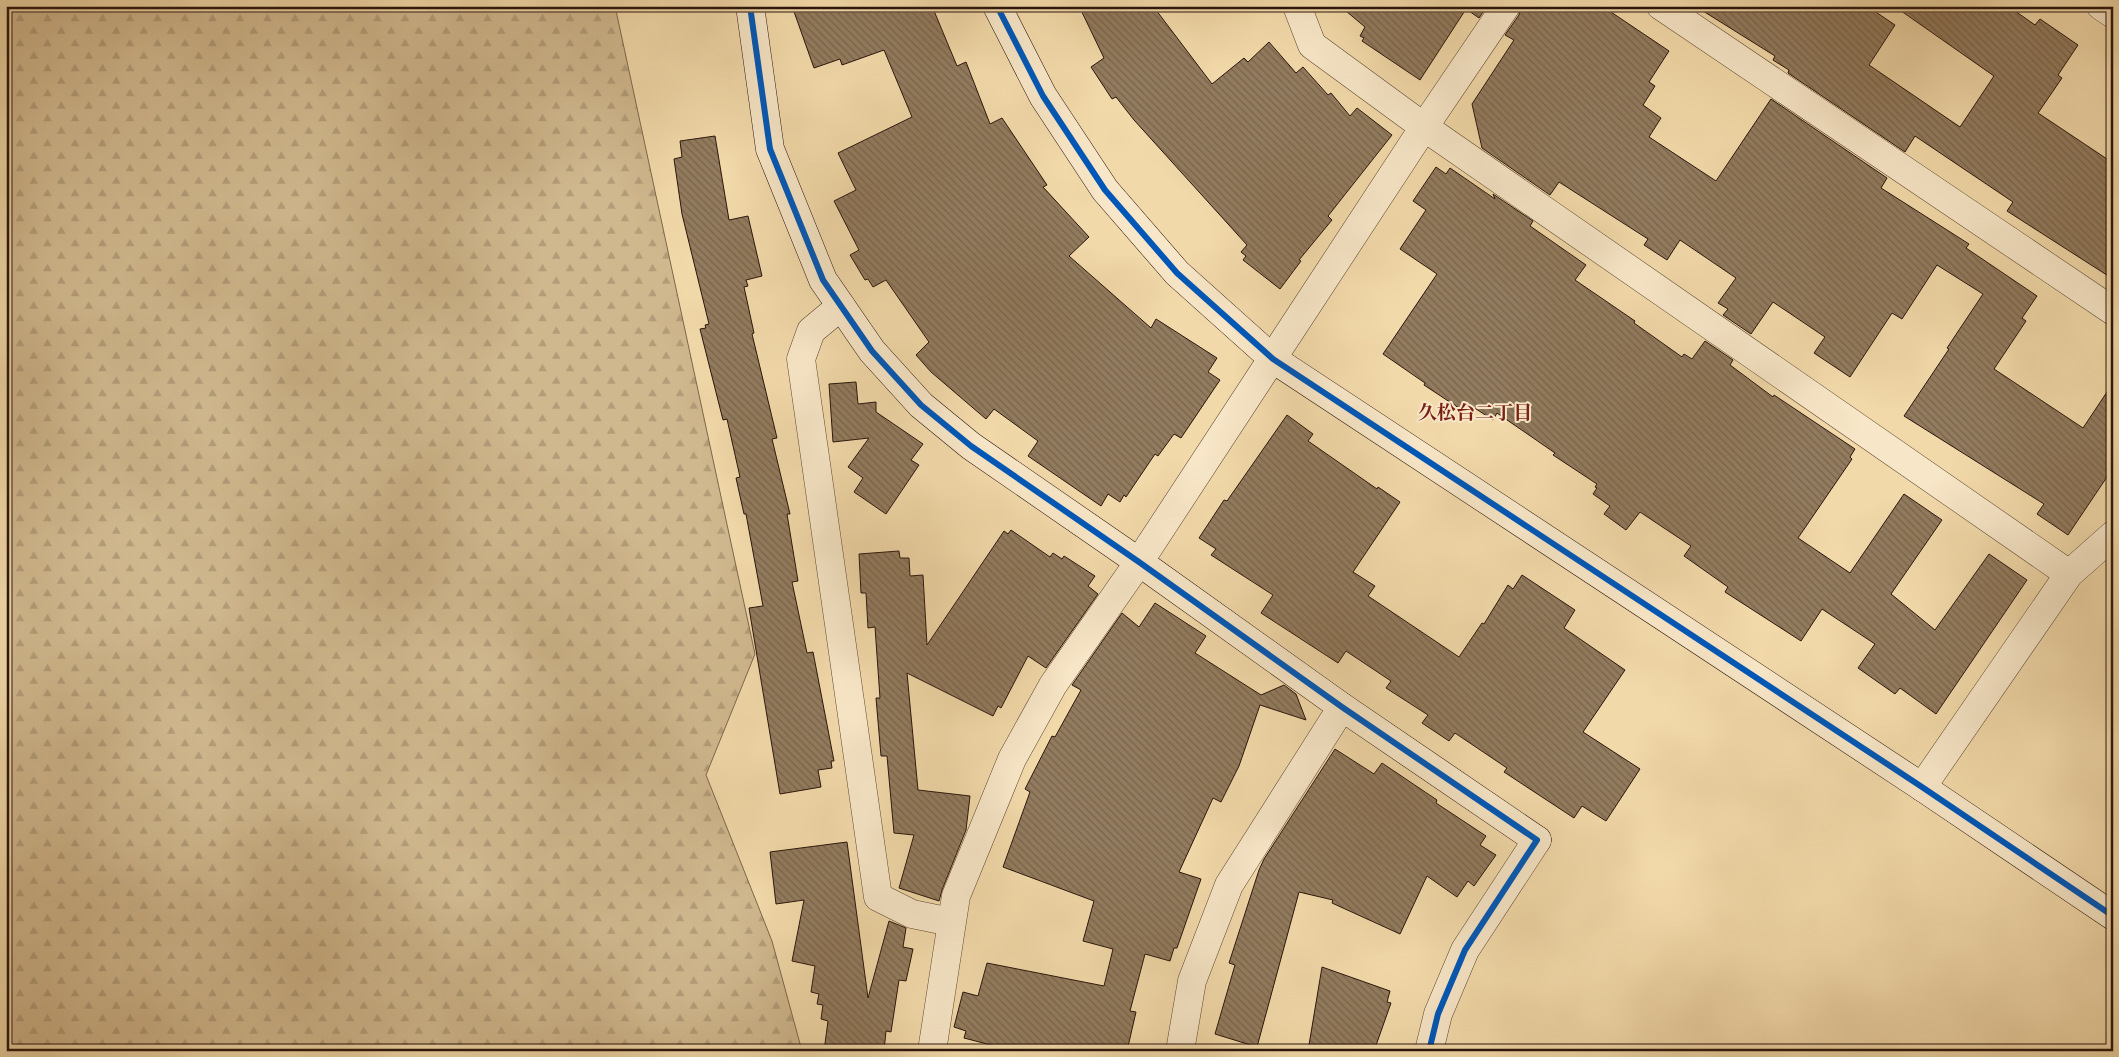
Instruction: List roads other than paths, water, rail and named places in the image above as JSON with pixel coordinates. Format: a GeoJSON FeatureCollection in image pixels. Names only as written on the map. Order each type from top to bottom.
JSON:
{"type":"FeatureCollection","features":[{"type":"Feature","properties":{"kind":"street"},"geometry":{"type":"LineString","coordinates":[[750,6],[770,149],[823,280],[872,351],[921,405],[971,446],[1342,707],[1537,840],[1465,950],[1438,1014],[1429,1051]]}},
{"type":"Feature","properties":{"kind":"street"},"geometry":{"type":"LineString","coordinates":[[997,6],[1043,96],[1105,190],[1177,273],[1273,359],[1922,787],[2113,916]]}},
{"type":"Feature","properties":{"kind":"street"},"geometry":{"type":"LineString","coordinates":[[1297,6],[1312,45],[1424,126],[2069,574]]}},
{"type":"Feature","properties":{"kind":"street"},"geometry":{"type":"LineString","coordinates":[[932,1051],[956,896],[1012,759],[1052,685],[1138,562],[1273,359],[1424,126],[1506,6]]}},
{"type":"Feature","properties":{"kind":"street"},"geometry":{"type":"LineString","coordinates":[[1661,6],[2113,311]]}},
{"type":"Feature","properties":{"kind":"street"},"geometry":{"type":"LineString","coordinates":[[2102,6],[2113,14]]}},
{"type":"Feature","properties":{"kind":"street"},"geometry":{"type":"LineString","coordinates":[[841,306],[811,331],[801,359],[878,897],[912,914],[952,922]]}},
{"type":"Feature","properties":{"kind":"street"},"geometry":{"type":"LineString","coordinates":[[1922,787],[2069,574],[2113,535]]}},
{"type":"Feature","properties":{"kind":"street"},"geometry":{"type":"LineString","coordinates":[[1180,1051],[1192,982],[1229,885],[1342,707]]}},
{"type":"Feature","properties":{"kind":"district","name":"久松台二丁目"},"geometry":{"type":"Point","coordinates":[1475,413]}}]}
